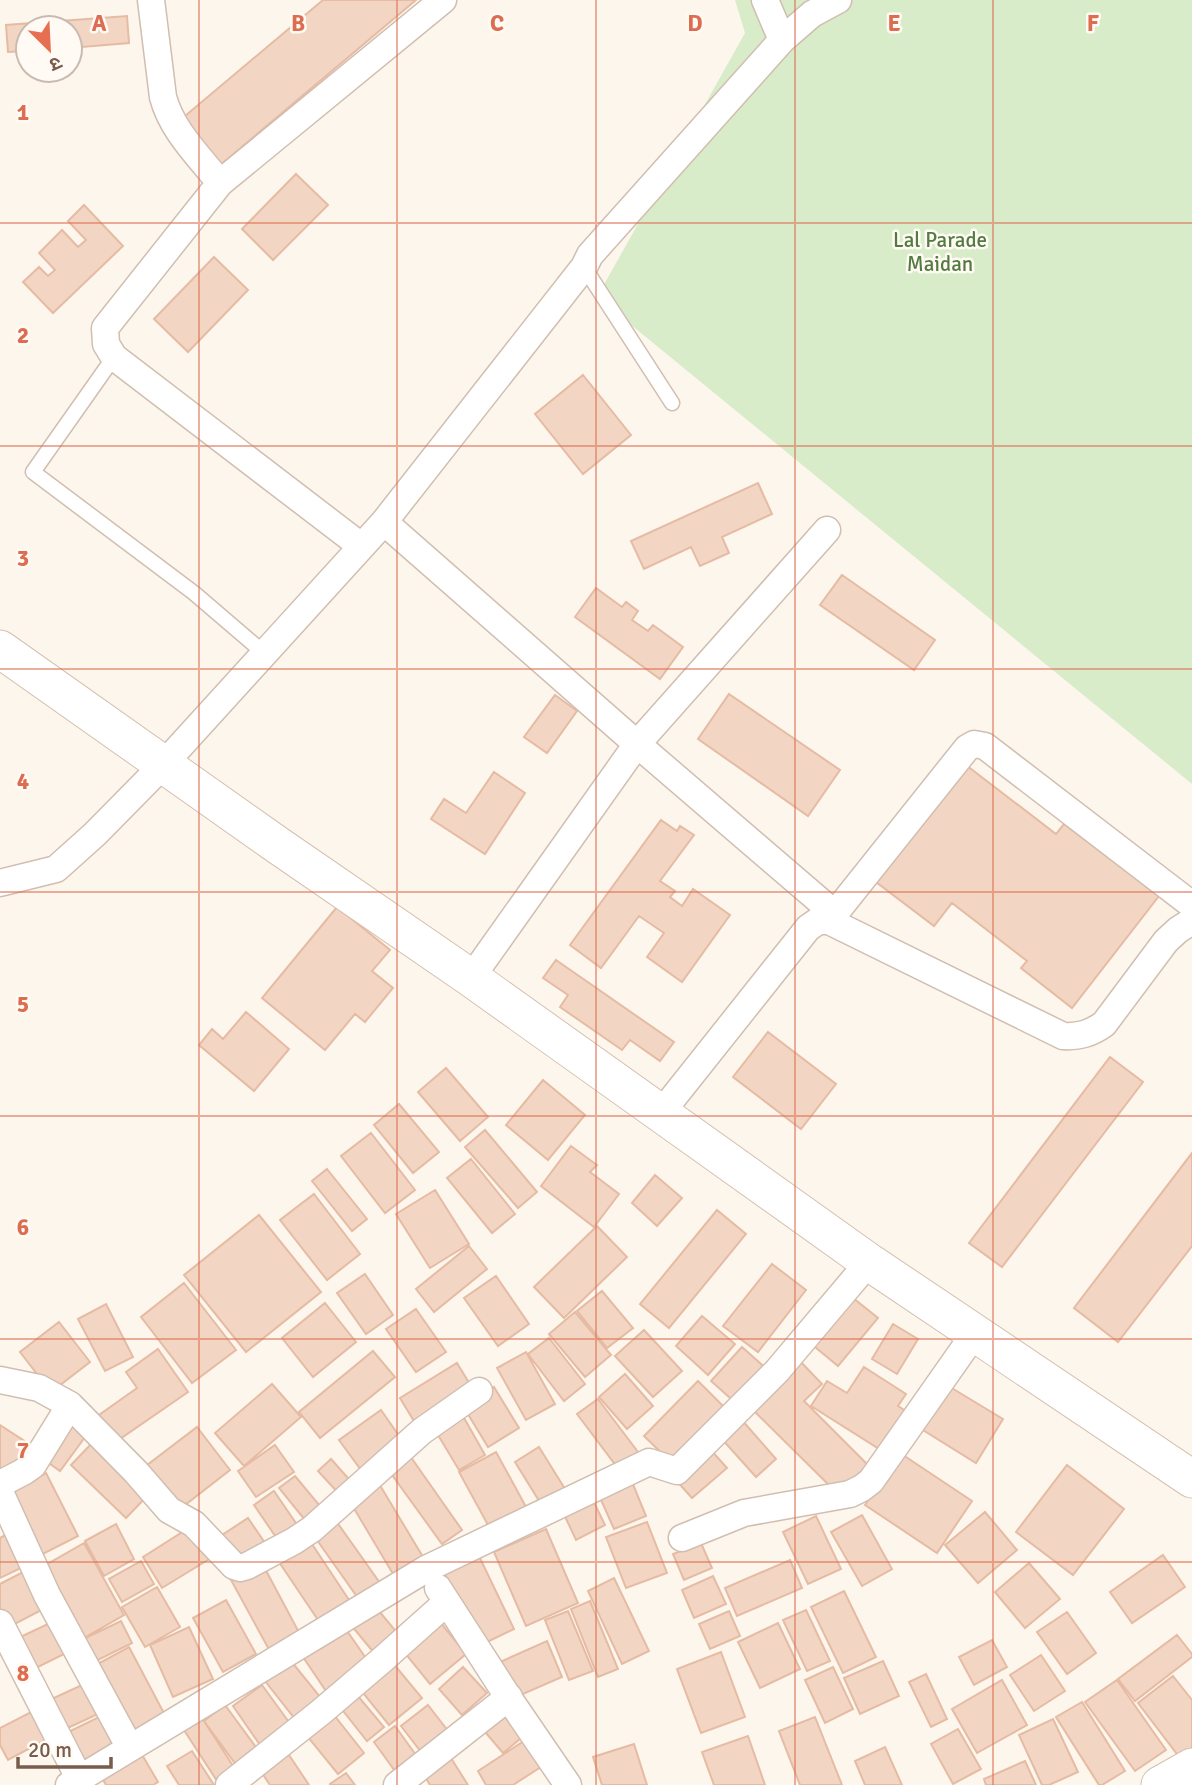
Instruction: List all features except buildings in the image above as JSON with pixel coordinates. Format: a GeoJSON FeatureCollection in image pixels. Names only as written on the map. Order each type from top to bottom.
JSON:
{"type":"FeatureCollection","features":[{"type":"Feature","properties":{"kind":"street"},"geometry":{"type":"LineString","coordinates":[[151,0],[166,111],[220,183]]}},
{"type":"Feature","properties":{"kind":"street"},"geometry":{"type":"LineString","coordinates":[[361,546],[114,356],[106,344],[105,328],[220,183],[443,0]]}},
{"type":"Feature","properties":{"kind":"street"},"geometry":{"type":"LineString","coordinates":[[765,0],[782,40]]}},
{"type":"Feature","properties":{"kind":"street"},"geometry":{"type":"LineString","coordinates":[[0,883],[56,869],[163,765],[384,522],[584,267],[590,255],[782,40],[812,14],[838,0]]}},
{"type":"Feature","properties":{"kind":"street"},"geometry":{"type":"LineString","coordinates":[[384,522],[832,918],[1063,1036],[1076,1037],[1091,1033],[1104,1024],[1166,941],[1192,922]]}},
{"type":"Feature","properties":{"kind":"street"},"geometry":{"type":"LineString","coordinates":[[471,978],[637,744],[827,530]]}},
{"type":"Feature","properties":{"kind":"street"},"geometry":{"type":"LineString","coordinates":[[0,649],[471,978],[869,1262],[1192,1479]]}},
{"type":"Feature","properties":{"kind":"street"},"geometry":{"type":"LineString","coordinates":[[661,1113],[808,928],[818,921],[832,918],[967,748],[974,744],[985,746],[1192,905]]}},
{"type":"Feature","properties":{"kind":"street"},"geometry":{"type":"LineString","coordinates":[[0,1623],[74,1782],[426,1569],[649,1462],[677,1471],[777,1371],[869,1262]]}},
{"type":"Feature","properties":{"kind":"street"},"geometry":{"type":"LineString","coordinates":[[682,1538],[744,1513],[850,1494],[862,1488],[872,1481],[975,1333]]}},
{"type":"Feature","properties":{"kind":"street"},"geometry":{"type":"LineString","coordinates":[[0,1380],[39,1388],[70,1405],[169,1510],[194,1524],[234,1566],[240,1568],[312,1529],[422,1431],[479,1391]]}},
{"type":"Feature","properties":{"kind":"street"},"geometry":{"type":"LineString","coordinates":[[0,1484],[33,1465],[70,1405]]}},
{"type":"Feature","properties":{"kind":"street"},"geometry":{"type":"LineString","coordinates":[[0,1492],[47,1595],[130,1748]]}},
{"type":"Feature","properties":{"kind":"street"},"geometry":{"type":"LineString","coordinates":[[426,1569],[568,1785]]}},
{"type":"Feature","properties":{"kind":"street"},"geometry":{"type":"LineString","coordinates":[[229,1785],[321,1712],[447,1602]]}},
{"type":"Feature","properties":{"kind":"street"},"geometry":{"type":"LineString","coordinates":[[397,1785],[509,1697]]}},
{"type":"Feature","properties":{"kind":"street"},"geometry":{"type":"LineString","coordinates":[[1160,1785],[1192,1767]]}},
{"type":"Feature","properties":{"kind":"lane"},"geometry":{"type":"LineString","coordinates":[[584,267],[672,403]]}},
{"type":"Feature","properties":{"kind":"lane"},"geometry":{"type":"LineString","coordinates":[[114,356],[33,472],[194,593],[264,653]]}},
{"type":"Feature","properties":{"kind":"green space","name":"Lal Parade Maidan"},"geometry":{"type":"Polygon","coordinates":[[[735,0],[1192,0],[1192,784],[597,297],[745,33],[735,0]]]}}]}
